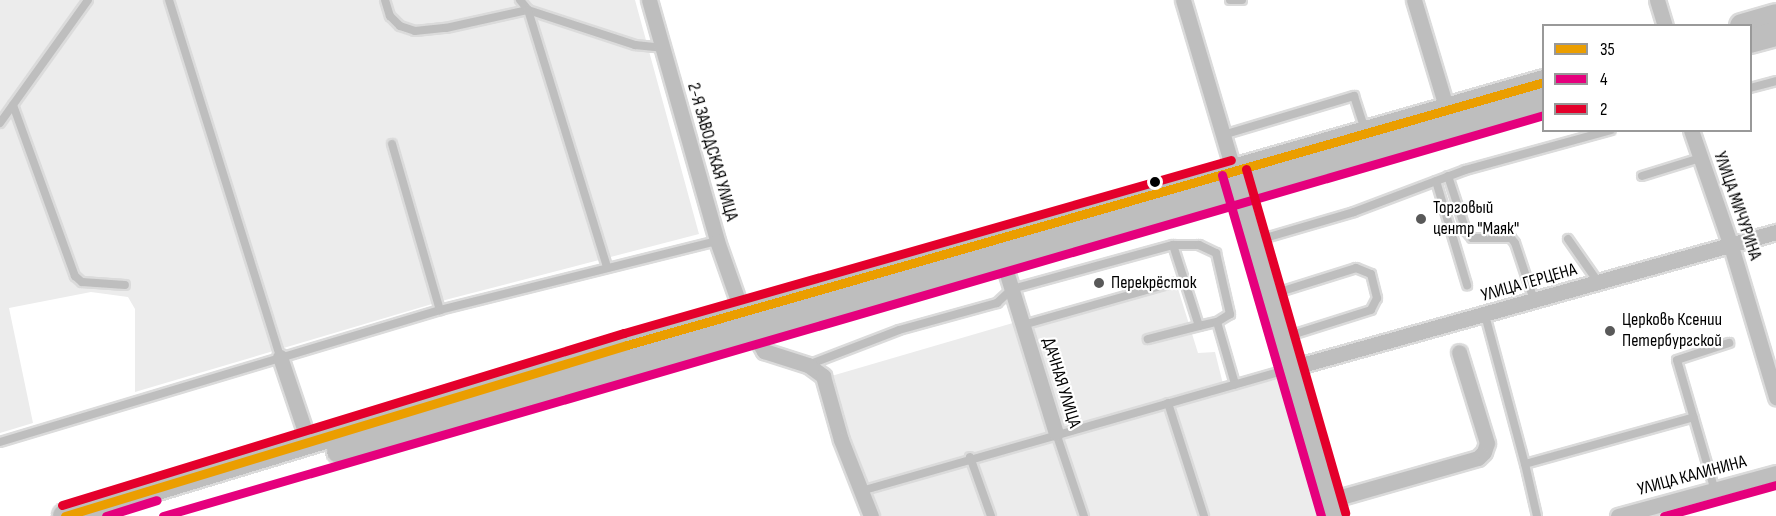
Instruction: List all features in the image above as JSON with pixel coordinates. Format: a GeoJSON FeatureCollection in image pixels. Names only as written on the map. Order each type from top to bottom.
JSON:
{"type":"FeatureCollection","features":[{"type":"Feature","properties":{"kind":"highway"},"geometry":{"type":"LineString","coordinates":[[1749,24],[1776,16]]}},
{"type":"Feature","properties":{"kind":"highway"},"geometry":{"type":"LineString","coordinates":[[1752,40],[1776,34]]}},
{"type":"Feature","properties":{"kind":"highway"},"geometry":{"type":"LineString","coordinates":[[120,516],[746,322],[1003,261],[1236,182],[1367,133],[1542,83]]}},
{"type":"Feature","properties":{"kind":"highway"},"geometry":{"type":"LineString","coordinates":[[65,516],[309,443],[746,322],[1236,182],[1542,103]]}},
{"type":"Feature","properties":{"kind":"street","name":"2-Я ЗАВОДСКАЯ УЛИЦА"},"geometry":{"type":"LineString","coordinates":[[649,0],[717,241],[746,322]]}},
{"type":"Feature","properties":{"kind":"street"},"geometry":{"type":"LineString","coordinates":[[1183,0],[1334,516]]}},
{"type":"Feature","properties":{"kind":"street"},"geometry":{"type":"LineString","coordinates":[[1414,0],[1447,110]]}},
{"type":"Feature","properties":{"kind":"street"},"geometry":{"type":"LineString","coordinates":[[1657,0],[1664,24]]}},
{"type":"Feature","properties":{"kind":"street","name":"УЛИЦА МИЧУРИНА"},"geometry":{"type":"LineString","coordinates":[[1692,132],[1731,246],[1776,397]]}},
{"type":"Feature","properties":{"kind":"street","name":"УЛИЦА ГЕРЦЕНА"},"geometry":{"type":"LineString","coordinates":[[1291,368],[1776,232]]}},
{"type":"Feature","properties":{"kind":"street","name":"ДАЧНАЯ УЛИЦА"},"geometry":{"type":"LineString","coordinates":[[1003,261],[1056,433]]}},
{"type":"Feature","properties":{"kind":"street"},"geometry":{"type":"LineString","coordinates":[[746,322],[764,351],[808,365],[823,376],[870,516]]}},
{"type":"Feature","properties":{"kind":"street"},"geometry":{"type":"LineString","coordinates":[[1340,516],[1337,505],[1341,497],[1478,459],[1484,452],[1487,443],[1458,352]]}},
{"type":"Feature","properties":{"kind":"street"},"geometry":{"type":"LineString","coordinates":[[279,357],[309,443]]}},
{"type":"Feature","properties":{"kind":"street","name":"УЛИЦА КАЛИНИНА"},"geometry":{"type":"LineString","coordinates":[[1618,516],[1776,473]]}},
{"type":"Feature","properties":{"kind":"lane"},"geometry":{"type":"LineString","coordinates":[[0,123],[88,0]]}},
{"type":"Feature","properties":{"kind":"lane"},"geometry":{"type":"LineString","coordinates":[[169,0],[279,357]]}},
{"type":"Feature","properties":{"kind":"lane"},"geometry":{"type":"LineString","coordinates":[[385,0],[390,16],[400,26],[416,31],[446,28],[528,10],[635,45],[662,48]]}},
{"type":"Feature","properties":{"kind":"lane"},"geometry":{"type":"LineString","coordinates":[[520,0],[528,10],[607,266]]}},
{"type":"Feature","properties":{"kind":"lane"},"geometry":{"type":"LineString","coordinates":[[1230,0],[1242,0]]}},
{"type":"Feature","properties":{"kind":"lane"},"geometry":{"type":"LineString","coordinates":[[1752,87],[1776,81]]}},
{"type":"Feature","properties":{"kind":"lane"},"geometry":{"type":"LineString","coordinates":[[1224,135],[1354,96],[1367,133]]}},
{"type":"Feature","properties":{"kind":"lane"},"geometry":{"type":"LineString","coordinates":[[14,105],[75,276],[82,282],[125,285]]}},
{"type":"Feature","properties":{"kind":"lane"},"geometry":{"type":"LineString","coordinates":[[1253,241],[1354,212],[1448,176],[1604,132]]}},
{"type":"Feature","properties":{"kind":"lane"},"geometry":{"type":"LineString","coordinates":[[392,144],[440,310]]}},
{"type":"Feature","properties":{"kind":"lane"},"geometry":{"type":"LineString","coordinates":[[1642,176],[1700,158]]}},
{"type":"Feature","properties":{"kind":"lane"},"geometry":{"type":"LineString","coordinates":[[1448,176],[1466,231],[1472,238],[1510,238],[1515,243],[1534,301]]}},
{"type":"Feature","properties":{"kind":"lane"},"geometry":{"type":"LineString","coordinates":[[1436,181],[1467,285]]}},
{"type":"Feature","properties":{"kind":"lane"},"geometry":{"type":"LineString","coordinates":[[1568,239],[1598,283]]}},
{"type":"Feature","properties":{"kind":"lane"},"geometry":{"type":"LineString","coordinates":[[0,442],[440,310],[607,266],[717,241]]}},
{"type":"Feature","properties":{"kind":"lane"},"geometry":{"type":"LineString","coordinates":[[1173,245],[1199,326]]}},
{"type":"Feature","properties":{"kind":"lane"},"geometry":{"type":"LineString","coordinates":[[808,365],[899,330],[997,303],[1012,289],[1173,245],[1199,245],[1216,254],[1230,314],[1217,322],[1148,339]]}},
{"type":"Feature","properties":{"kind":"lane"},"geometry":{"type":"LineString","coordinates":[[1269,296],[1356,268],[1371,274],[1377,298],[1371,310],[1282,338]]}},
{"type":"Feature","properties":{"kind":"lane"},"geometry":{"type":"LineString","coordinates":[[1023,325],[1164,285]]}},
{"type":"Feature","properties":{"kind":"lane"},"geometry":{"type":"LineString","coordinates":[[1485,315],[1537,516]]}},
{"type":"Feature","properties":{"kind":"lane"},"geometry":{"type":"LineString","coordinates":[[1217,322],[1235,384]]}},
{"type":"Feature","properties":{"kind":"lane"},"geometry":{"type":"LineString","coordinates":[[1715,490],[1677,360],[1729,343]]}},
{"type":"Feature","properties":{"kind":"lane"},"geometry":{"type":"LineString","coordinates":[[861,490],[970,457],[1291,368]]}},
{"type":"Feature","properties":{"kind":"lane"},"geometry":{"type":"LineString","coordinates":[[1168,403],[1203,516]]}},
{"type":"Feature","properties":{"kind":"lane"},"geometry":{"type":"LineString","coordinates":[[1525,465],[1694,417]]}},
{"type":"Feature","properties":{"kind":"lane","name":"ДАЧНАЯ УЛИЦА"},"geometry":{"type":"LineString","coordinates":[[1056,433],[1084,516]]}},
{"type":"Feature","properties":{"kind":"lane"},"geometry":{"type":"LineString","coordinates":[[970,457],[990,516]]}},
{"type":"Feature","properties":{"kind":"shaded area"},"geometry":{"type":"Polygon","coordinates":[[[0,0],[635,0],[699,234],[449,299],[135,392],[135,309],[128,297],[91,292],[9,308],[33,423],[0,433],[0,0]]]}},
{"type":"Feature","properties":{"kind":"shaded area"},"geometry":{"type":"Polygon","coordinates":[[[1174,276],[1198,353],[1215,352],[1225,392],[1282,378],[1322,516],[876,516],[828,377],[1174,276]]]}},
{"type":"Feature","properties":{"kind":"transit line","name":"35"},"geometry":{"type":"LineString","coordinates":[[65,516],[627,345],[1542,83]]}},
{"type":"Feature","properties":{"kind":"transit line","name":"4"},"geometry":{"type":"LineString","coordinates":[[163,516],[1542,116]]}},
{"type":"Feature","properties":{"kind":"transit line","name":"2"},"geometry":{"type":"LineString","coordinates":[[62,505],[624,333],[1231,160]]}},
{"type":"Feature","properties":{"kind":"transit line","name":"2"},"geometry":{"type":"LineString","coordinates":[[1246,169],[1345,513]]}},
{"type":"Feature","properties":{"kind":"transit line","name":"4"},"geometry":{"type":"LineString","coordinates":[[1222,175],[1321,516]]}},
{"type":"Feature","properties":{"kind":"transit line","name":"4"},"geometry":{"type":"LineString","coordinates":[[1664,516],[1776,485]]}},
{"type":"Feature","properties":{"kind":"transit line","name":"4"},"geometry":{"type":"LineString","coordinates":[[106,516],[157,500]]}},
{"type":"Feature","properties":{"kind":"place","name":"Торговый центр \"Маяк\""},"geometry":{"type":"Point","coordinates":[1421,219]}},
{"type":"Feature","properties":{"kind":"place","name":"Перекрёсток"},"geometry":{"type":"Point","coordinates":[1099,283]}},
{"type":"Feature","properties":{"kind":"place","name":"Церковь Ксении Петербургской"},"geometry":{"type":"Point","coordinates":[1610,331]}}]}
